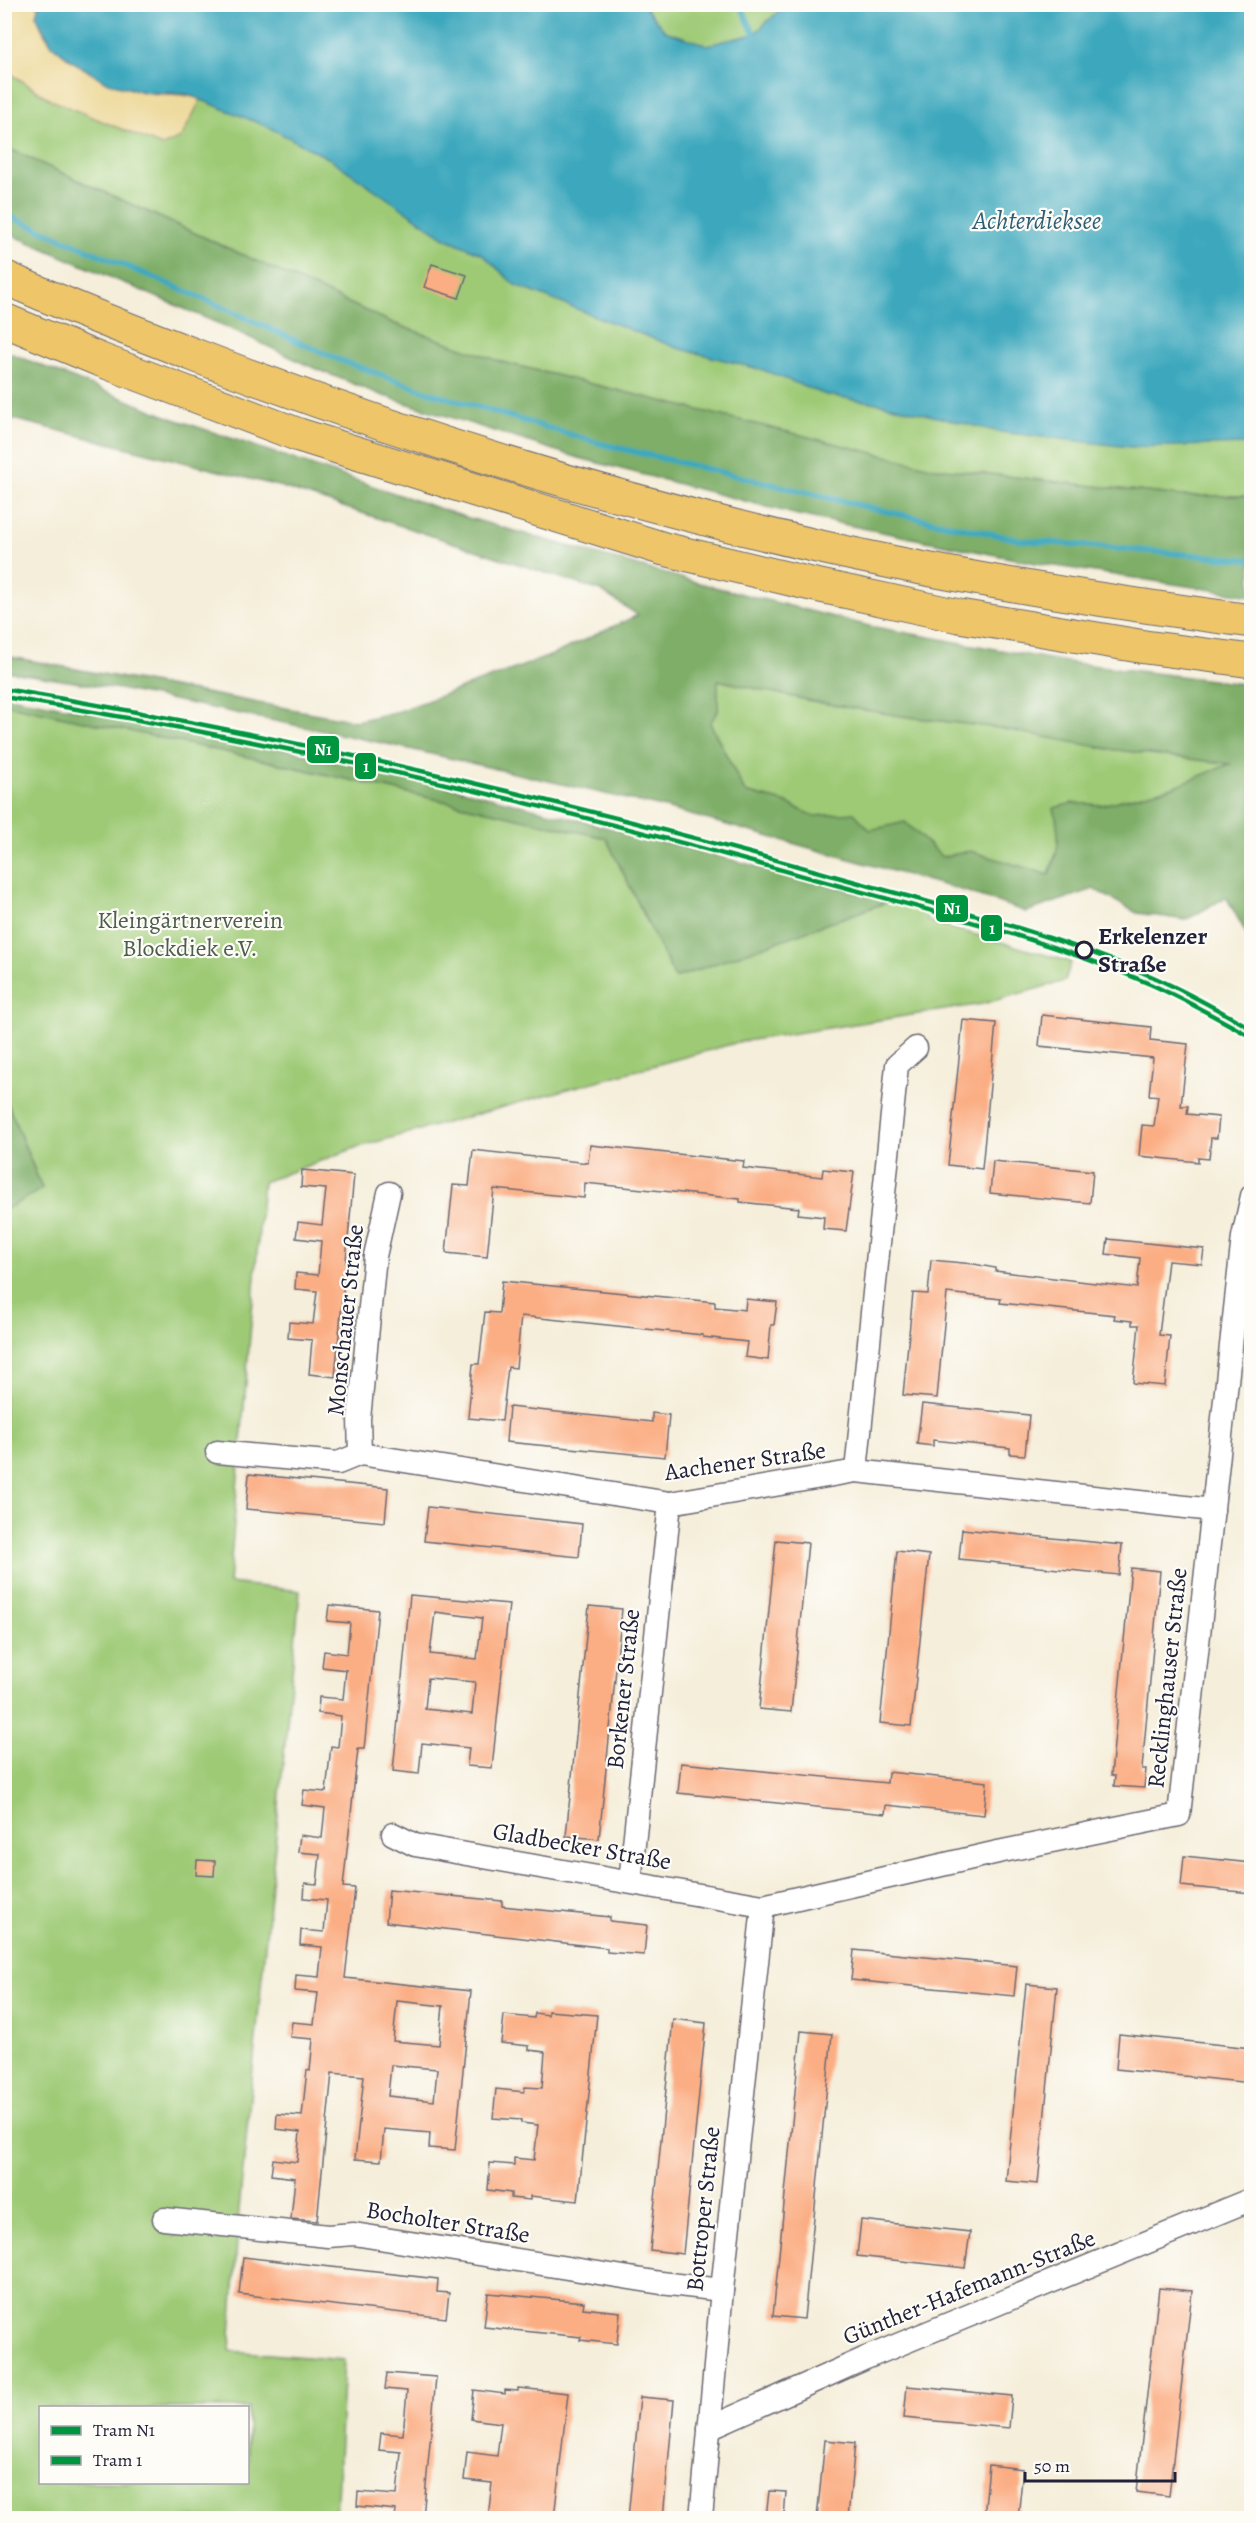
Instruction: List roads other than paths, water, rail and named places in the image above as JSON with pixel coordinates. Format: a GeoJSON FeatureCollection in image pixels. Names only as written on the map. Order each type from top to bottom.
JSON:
{"type":"FeatureCollection","features":[{"type":"Feature","properties":{"kind":"highway"},"geometry":{"type":"LineString","coordinates":[[4,277],[115,325],[310,399],[486,457],[687,514],[822,547],[961,576],[1137,606],[1251,621]]}},
{"type":"Feature","properties":{"kind":"highway"},"geometry":{"type":"LineString","coordinates":[[4,320],[120,368],[299,435],[663,549],[959,616],[1145,647],[1251,661]]}},
{"type":"Feature","properties":{"kind":"street"},"geometry":{"type":"LineString","coordinates":[[856,1472],[897,1065],[916,1048]]}},
{"type":"Feature","properties":{"kind":"street","name":"Monschauer Straße"},"geometry":{"type":"LineString","coordinates":[[360,1454],[360,1419],[375,1256],[389,1193]]}},
{"type":"Feature","properties":{"kind":"street","name":"Recklinghauser Straße"},"geometry":{"type":"LineString","coordinates":[[763,1906],[998,1852],[1179,1815],[1243,1237],[1251,1196]]}},
{"type":"Feature","properties":{"kind":"street","name":"Aachener Straße"},"geometry":{"type":"LineString","coordinates":[[216,1452],[338,1463],[360,1454],[670,1503],[856,1472],[1213,1510]]}},
{"type":"Feature","properties":{"kind":"street","name":"Borkener Straße"},"geometry":{"type":"LineString","coordinates":[[630,1882],[670,1503]]}},
{"type":"Feature","properties":{"kind":"street","name":"Gladbecker Straße"},"geometry":{"type":"LineString","coordinates":[[393,1834],[415,1845],[763,1906]]}},
{"type":"Feature","properties":{"kind":"street","name":"Bottroper Straße"},"geometry":{"type":"LineString","coordinates":[[701,2518],[722,2290],[763,1906]]}},
{"type":"Feature","properties":{"kind":"street","name":"Günther-Hafemann-Straße"},"geometry":{"type":"LineString","coordinates":[[709,2428],[857,2362],[1251,2199]]}},
{"type":"Feature","properties":{"kind":"street","name":"Bocholter Straße"},"geometry":{"type":"LineString","coordinates":[[164,2219],[328,2236],[354,2234],[661,2283],[722,2290]]}},
{"type":"Feature","properties":{"kind":"water","name":"Achterdieksee"},"geometry":{"type":"Polygon","coordinates":[[[39,4],[643,5],[665,31],[707,45],[754,34],[785,5],[1251,5],[1251,444],[1130,447],[1000,432],[883,404],[826,395],[763,370],[677,348],[515,285],[482,254],[445,238],[330,159],[268,127],[187,94],[144,92],[106,82],[52,45],[36,15],[39,4]]]}},
{"type":"Feature","properties":{"kind":"waterway"},"geometry":{"type":"LineString","coordinates":[[740,4],[754,34]]}},
{"type":"Feature","properties":{"kind":"waterway"},"geometry":{"type":"LineString","coordinates":[[4,214],[337,359],[428,392],[602,444],[880,510],[1021,540],[1252,560]]}},
{"type":"Feature","properties":{"kind":"tram line","name":"N1"},"geometry":{"type":"LineString","coordinates":[[4,689],[105,706],[307,746],[507,791],[706,841],[981,917],[1068,944],[1166,983],[1252,1029]]}},
{"type":"Feature","properties":{"kind":"tram line","name":"1"},"geometry":{"type":"LineString","coordinates":[[4,697],[307,753],[506,798],[704,849],[979,924],[1065,951],[1163,990],[1248,1035]]}},
{"type":"Feature","properties":{"kind":"place","name":"Erkelenzer Straße"},"geometry":{"type":"Point","coordinates":[1084,950]}},
{"type":"Feature","properties":{"kind":"park label","name":"Kleingärtnerverein Blockdiek e.V."},"geometry":{"type":"Point","coordinates":[190,934]}}]}
